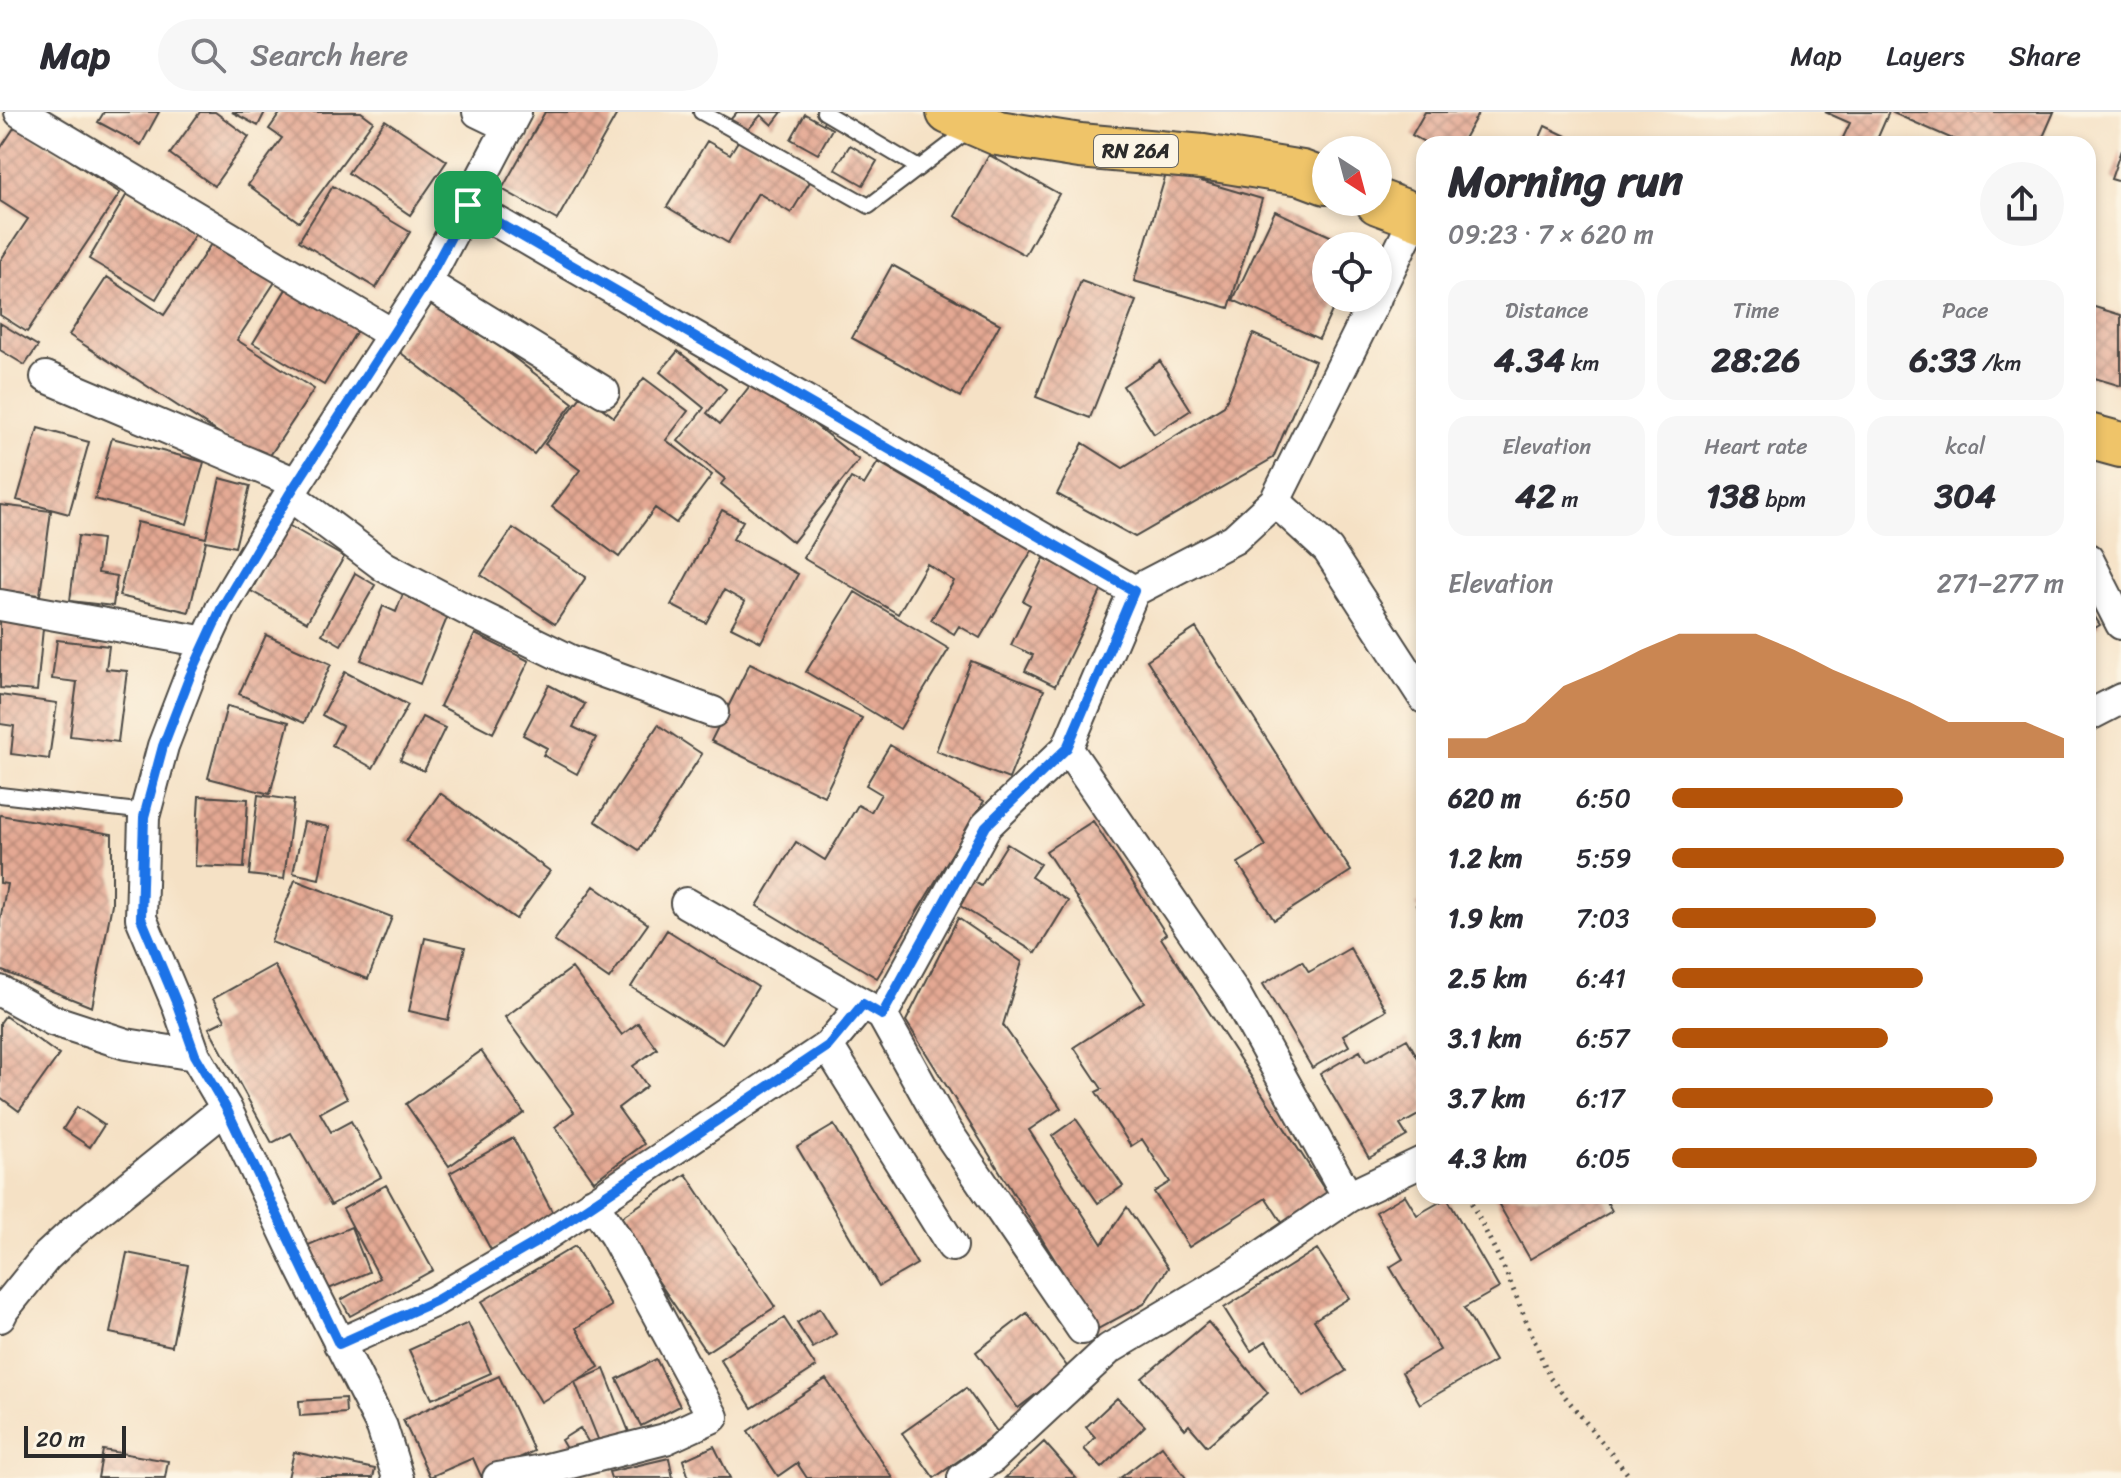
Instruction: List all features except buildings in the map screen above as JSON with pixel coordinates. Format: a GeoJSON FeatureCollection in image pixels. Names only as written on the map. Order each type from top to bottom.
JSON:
{"type":"FeatureCollection","features":[{"type":"Feature","properties":{"kind":"main road","name":"RN 26A"},"geometry":{"type":"LineString","coordinates":[[962,118],[998,133],[1080,146],[1203,157],[1312,177]]}},
{"type":"Feature","properties":{"kind":"main road"},"geometry":{"type":"LineString","coordinates":[[2096,438],[2121,445]]}},
{"type":"Feature","properties":{"kind":"street"},"geometry":{"type":"LineString","coordinates":[[20,112],[392,334]]}},
{"type":"Feature","properties":{"kind":"street"},"geometry":{"type":"LineString","coordinates":[[398,1478],[382,1427],[226,1108],[195,1055],[141,918],[146,812],[163,746],[190,676],[221,609],[292,489],[426,283],[513,119],[478,112]]}},
{"type":"Feature","properties":{"kind":"street"},"geometry":{"type":"LineString","coordinates":[[468,205],[1134,591]]}},
{"type":"Feature","properties":{"kind":"street"},"geometry":{"type":"LineString","coordinates":[[1392,253],[1406,213]]}},
{"type":"Feature","properties":{"kind":"street"},"geometry":{"type":"LineString","coordinates":[[426,283],[604,392]]}},
{"type":"Feature","properties":{"kind":"street"},"geometry":{"type":"LineString","coordinates":[[339,1344],[435,1301],[533,1244],[828,1046],[872,1010],[986,826],[1067,748],[1134,591],[1234,539],[1275,501],[1369,312]]}},
{"type":"Feature","properties":{"kind":"street"},"geometry":{"type":"LineString","coordinates":[[46,377],[292,489],[385,567],[465,609],[570,660],[713,712]]}},
{"type":"Feature","properties":{"kind":"street"},"geometry":{"type":"LineString","coordinates":[[1275,501],[1328,550],[1416,686]]}},
{"type":"Feature","properties":{"kind":"street"},"geometry":{"type":"LineString","coordinates":[[2096,575],[2121,624]]}},
{"type":"Feature","properties":{"kind":"street"},"geometry":{"type":"LineString","coordinates":[[0,605],[206,642]]}},
{"type":"Feature","properties":{"kind":"street"},"geometry":{"type":"LineString","coordinates":[[2096,712],[2121,699]]}},
{"type":"Feature","properties":{"kind":"street"},"geometry":{"type":"LineString","coordinates":[[1067,748],[1233,990],[1348,1197]]}},
{"type":"Feature","properties":{"kind":"street"},"geometry":{"type":"LineString","coordinates":[[686,903],[872,1010],[946,1130],[1082,1329]]}},
{"type":"Feature","properties":{"kind":"street"},"geometry":{"type":"LineString","coordinates":[[0,991],[52,1020],[126,1044],[195,1055]]}},
{"type":"Feature","properties":{"kind":"street"},"geometry":{"type":"LineString","coordinates":[[828,1046],[952,1246]]}},
{"type":"Feature","properties":{"kind":"street"},"geometry":{"type":"LineString","coordinates":[[0,1317],[46,1257],[64,1240],[226,1108]]}},
{"type":"Feature","properties":{"kind":"street"},"geometry":{"type":"LineString","coordinates":[[963,1478],[992,1458],[1109,1349],[1238,1272],[1348,1197],[1416,1165]]}},
{"type":"Feature","properties":{"kind":"street"},"geometry":{"type":"LineString","coordinates":[[498,1478],[543,1470],[665,1439],[713,1417],[615,1236],[593,1203]]}},
{"type":"Feature","properties":{"kind":"lane"},"geometry":{"type":"LineString","coordinates":[[701,112],[869,206],[919,168],[962,118]]}},
{"type":"Feature","properties":{"kind":"lane"},"geometry":{"type":"LineString","coordinates":[[824,112],[919,168]]}},
{"type":"Feature","properties":{"kind":"lane"},"geometry":{"type":"LineString","coordinates":[[0,795],[146,812]]}},
{"type":"Feature","properties":{"kind":"path"},"geometry":{"type":"LineString","coordinates":[[1472,1204],[1505,1270],[1550,1378],[1631,1478]]}},
{"type":"Feature","properties":{"kind":"route"},"geometry":{"type":"LineString","coordinates":[[468,205],[1134,591],[1067,748],[986,826],[882,1015],[863,1004],[828,1046],[533,1244],[435,1301],[339,1344],[226,1108],[195,1055],[177,1004],[154,954],[141,918],[144,817],[163,746],[190,676],[221,609],[289,495],[426,283],[468,205]]}}]}
